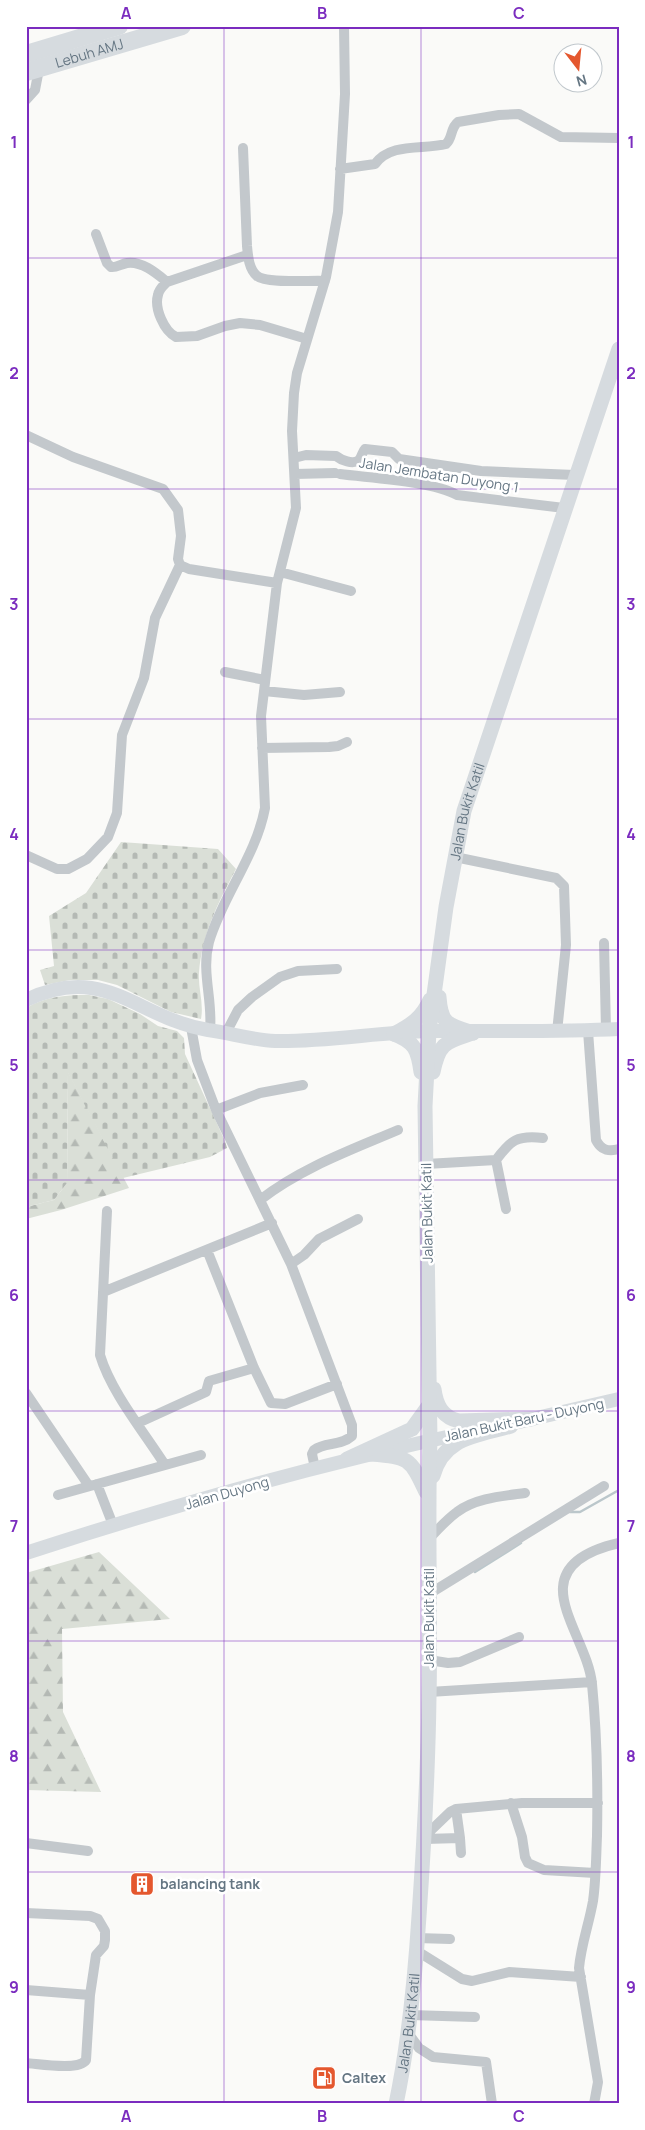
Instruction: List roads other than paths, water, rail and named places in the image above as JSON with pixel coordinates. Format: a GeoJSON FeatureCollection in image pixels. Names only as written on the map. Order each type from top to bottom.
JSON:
{"type":"FeatureCollection","features":[{"type":"Feature","properties":{"kind":"highway","name":"Lebuh AMJ"},"geometry":{"type":"LineString","coordinates":[[26,54],[118,26]]}},
{"type":"Feature","properties":{"kind":"highway","name":"Lebuh AMJ"},"geometry":{"type":"LineString","coordinates":[[32,70],[182,26]]}},
{"type":"Feature","properties":{"kind":"main road","name":"Jalan Bukit Katil"},"geometry":{"type":"LineString","coordinates":[[396,2104],[410,2015],[425,1838],[429,1692],[428,1496],[430,1360],[425,1106],[429,1031],[436,973],[464,811],[564,508],[619,349]]}},
{"type":"Feature","properties":{"kind":"main road"},"geometry":{"type":"LineString","coordinates":[[436,973],[440,1014],[453,1027],[473,1033]]}},
{"type":"Feature","properties":{"kind":"main road"},"geometry":{"type":"LineString","coordinates":[[26,1000],[51,990],[69,987],[106,990],[191,1027],[274,1040],[429,1031],[473,1033],[612,1029]]}},
{"type":"Feature","properties":{"kind":"main road"},"geometry":{"type":"LineString","coordinates":[[394,1034],[412,1024],[424,1012],[434,992]]}},
{"type":"Feature","properties":{"kind":"main road"},"geometry":{"type":"LineString","coordinates":[[425,1106],[436,1055],[450,1041],[473,1033]]}},
{"type":"Feature","properties":{"kind":"main road"},"geometry":{"type":"LineString","coordinates":[[394,1034],[406,1038],[414,1046],[418,1054],[425,1106]]}},
{"type":"Feature","properties":{"kind":"main road"},"geometry":{"type":"LineString","coordinates":[[430,1360],[436,1401],[443,1413],[450,1419],[459,1422],[532,1419]]}},
{"type":"Feature","properties":{"kind":"main road","name":"Jalan Bukit Baru - Duyong"},"geometry":{"type":"LineString","coordinates":[[430,1440],[619,1399]]}},
{"type":"Feature","properties":{"kind":"main road"},"geometry":{"type":"LineString","coordinates":[[347,1459],[412,1429],[430,1404]]}},
{"type":"Feature","properties":{"kind":"main road"},"geometry":{"type":"LineString","coordinates":[[428,1496],[436,1465],[449,1447],[466,1439],[532,1419]]}},
{"type":"Feature","properties":{"kind":"main road","name":"Jalan Duyong"},"geometry":{"type":"LineString","coordinates":[[26,1553],[113,1525],[347,1459],[430,1440]]}},
{"type":"Feature","properties":{"kind":"main road"},"geometry":{"type":"LineString","coordinates":[[370,1454],[400,1457],[410,1463],[417,1471],[428,1496]]}},
{"type":"Feature","properties":{"kind":"street"},"geometry":{"type":"LineString","coordinates":[[210,1030],[210,1008],[205,972],[208,945],[218,914],[256,840],[262,823],[265,794],[261,716],[273,627],[276,583],[296,508],[292,432],[294,393],[297,373],[325,280],[338,212],[344,94],[344,26]]}},
{"type":"Feature","properties":{"kind":"street"},"geometry":{"type":"LineString","coordinates":[[26,100],[35,90],[32,70]]}},
{"type":"Feature","properties":{"kind":"street"},"geometry":{"type":"LineString","coordinates":[[340,169],[375,164],[378,159],[401,148],[446,144],[451,139],[454,127],[458,122],[499,115],[519,114],[562,137],[619,138]]}},
{"type":"Feature","properties":{"kind":"street"},"geometry":{"type":"LineString","coordinates":[[243,148],[247,255],[253,270],[262,278],[325,280]]}},
{"type":"Feature","properties":{"kind":"street"},"geometry":{"type":"LineString","coordinates":[[96,234],[107,263],[111,267],[129,263],[138,264],[150,269],[167,282]]}},
{"type":"Feature","properties":{"kind":"street"},"geometry":{"type":"LineString","coordinates":[[247,255],[167,282],[159,292],[157,304],[166,328],[176,337],[197,336],[240,323],[260,325],[308,339]]}},
{"type":"Feature","properties":{"kind":"street"},"geometry":{"type":"LineString","coordinates":[[26,435],[73,457],[163,489],[178,510],[181,536],[178,559],[180,565],[156,618],[144,678],[122,735],[117,812],[108,837],[87,859],[68,869],[57,869],[26,855]]}},
{"type":"Feature","properties":{"kind":"street"},"geometry":{"type":"LineString","coordinates":[[294,458],[302,456],[336,456],[340,459],[354,462],[358,460],[365,449],[392,452],[399,459],[481,471],[575,476]]}},
{"type":"Feature","properties":{"kind":"street","name":"Jalan Jembatan Duyong 1"},"geometry":{"type":"LineString","coordinates":[[294,474],[338,474],[450,490],[458,495],[564,508]]}},
{"type":"Feature","properties":{"kind":"street"},"geometry":{"type":"LineString","coordinates":[[180,565],[189,569],[276,583]]}},
{"type":"Feature","properties":{"kind":"street"},"geometry":{"type":"LineString","coordinates":[[280,572],[350,591]]}},
{"type":"Feature","properties":{"kind":"street"},"geometry":{"type":"LineString","coordinates":[[225,672],[266,680]]}},
{"type":"Feature","properties":{"kind":"street"},"geometry":{"type":"LineString","coordinates":[[264,691],[304,695],[340,692]]}},
{"type":"Feature","properties":{"kind":"street"},"geometry":{"type":"LineString","coordinates":[[262,748],[330,747],[347,742]]}},
{"type":"Feature","properties":{"kind":"street"},"geometry":{"type":"LineString","coordinates":[[455,857],[556,878],[564,886],[566,945],[557,1032]]}},
{"type":"Feature","properties":{"kind":"street"},"geometry":{"type":"LineString","coordinates":[[604,943],[612,1029]]}},
{"type":"Feature","properties":{"kind":"street"},"geometry":{"type":"LineString","coordinates":[[226,1033],[238,1010],[252,997],[280,977],[298,971],[337,969]]}},
{"type":"Feature","properties":{"kind":"street"},"geometry":{"type":"LineString","coordinates":[[191,1027],[197,1060],[216,1110],[291,1264],[352,1425],[352,1436],[347,1441],[314,1450],[312,1454],[315,1468]]}},
{"type":"Feature","properties":{"kind":"street"},"geometry":{"type":"LineString","coordinates":[[588,1031],[596,1140],[603,1149],[609,1151],[619,1149]]}},
{"type":"Feature","properties":{"kind":"street"},"geometry":{"type":"LineString","coordinates":[[216,1110],[260,1093],[303,1085]]}},
{"type":"Feature","properties":{"kind":"street"},"geometry":{"type":"LineString","coordinates":[[260,1200],[274,1189],[323,1162],[398,1130]]}},
{"type":"Feature","properties":{"kind":"street"},"geometry":{"type":"LineString","coordinates":[[506,1209],[496,1160],[507,1145],[516,1138],[543,1138]]}},
{"type":"Feature","properties":{"kind":"street"},"geometry":{"type":"LineString","coordinates":[[426,1164],[496,1160]]}},
{"type":"Feature","properties":{"kind":"street"},"geometry":{"type":"LineString","coordinates":[[107,1211],[100,1355],[104,1367],[119,1395],[165,1465]]}},
{"type":"Feature","properties":{"kind":"street"},"geometry":{"type":"LineString","coordinates":[[291,1264],[304,1255],[319,1239],[358,1219]]}},
{"type":"Feature","properties":{"kind":"street"},"geometry":{"type":"LineString","coordinates":[[103,1292],[272,1223]]}},
{"type":"Feature","properties":{"kind":"street"},"geometry":{"type":"LineString","coordinates":[[207,1250],[254,1368],[271,1403],[285,1404],[337,1384]]}},
{"type":"Feature","properties":{"kind":"street"},"geometry":{"type":"LineString","coordinates":[[138,1423],[206,1392],[209,1381],[254,1368]]}},
{"type":"Feature","properties":{"kind":"street"},"geometry":{"type":"LineString","coordinates":[[26,1393],[93,1485],[113,1525]]}},
{"type":"Feature","properties":{"kind":"street"},"geometry":{"type":"LineString","coordinates":[[58,1495],[202,1455]]}},
{"type":"Feature","properties":{"kind":"street"},"geometry":{"type":"LineString","coordinates":[[429,1594],[604,1486]]}},
{"type":"Feature","properties":{"kind":"street"},"geometry":{"type":"LineString","coordinates":[[428,1540],[447,1520],[467,1506],[502,1496],[525,1493]]}},
{"type":"Feature","properties":{"kind":"street"},"geometry":{"type":"LineString","coordinates":[[594,2104],[598,2082],[581,1977],[581,1950],[593,1901],[598,1803],[597,1758],[592,1682],[588,1659],[566,1610],[562,1587],[565,1578],[580,1558],[592,1551],[619,1543]]}},
{"type":"Feature","properties":{"kind":"street"},"geometry":{"type":"LineString","coordinates":[[429,1660],[448,1663],[460,1662],[519,1637]]}},
{"type":"Feature","properties":{"kind":"street"},"geometry":{"type":"LineString","coordinates":[[429,1692],[592,1682]]}},
{"type":"Feature","properties":{"kind":"street"},"geometry":{"type":"LineString","coordinates":[[425,1838],[456,1808],[511,1803],[598,1803]]}},
{"type":"Feature","properties":{"kind":"street"},"geometry":{"type":"LineString","coordinates":[[511,1803],[528,1863],[544,1870],[595,1873]]}},
{"type":"Feature","properties":{"kind":"street"},"geometry":{"type":"LineString","coordinates":[[456,1808],[461,1853]]}},
{"type":"Feature","properties":{"kind":"street"},"geometry":{"type":"LineString","coordinates":[[425,1838],[460,1838]]}},
{"type":"Feature","properties":{"kind":"street"},"geometry":{"type":"LineString","coordinates":[[26,1843],[88,1851]]}},
{"type":"Feature","properties":{"kind":"street"},"geometry":{"type":"LineString","coordinates":[[26,1913],[90,1916],[98,1919],[103,1924],[105,1940],[104,1946],[96,1955],[90,1994],[86,2060],[84,2063],[75,2066],[26,2063]]}},
{"type":"Feature","properties":{"kind":"street"},"geometry":{"type":"LineString","coordinates":[[417,1944],[450,1939]]}},
{"type":"Feature","properties":{"kind":"street"},"geometry":{"type":"LineString","coordinates":[[417,1944],[462,1979],[472,1981],[509,1972],[581,1977]]}},
{"type":"Feature","properties":{"kind":"street"},"geometry":{"type":"LineString","coordinates":[[26,1990],[90,1994]]}},
{"type":"Feature","properties":{"kind":"street"},"geometry":{"type":"LineString","coordinates":[[410,2015],[475,2017]]}},
{"type":"Feature","properties":{"kind":"street"},"geometry":{"type":"LineString","coordinates":[[408,2033],[419,2048],[433,2056],[486,2062],[492,2104]]}},
{"type":"Feature","properties":{"kind":"waterway"},"geometry":{"type":"LineString","coordinates":[[570,1512],[580,1512],[619,1490]]}},
{"type":"Feature","properties":{"kind":"waterway"},"geometry":{"type":"LineString","coordinates":[[475,1572],[521,1543]]}},
{"type":"Feature","properties":{"kind":"place","name":"balancing tank"},"geometry":{"type":"Point","coordinates":[142,1884]}},
{"type":"Feature","properties":{"kind":"place","name":"Caltex"},"geometry":{"type":"Point","coordinates":[324,2078]}}]}
